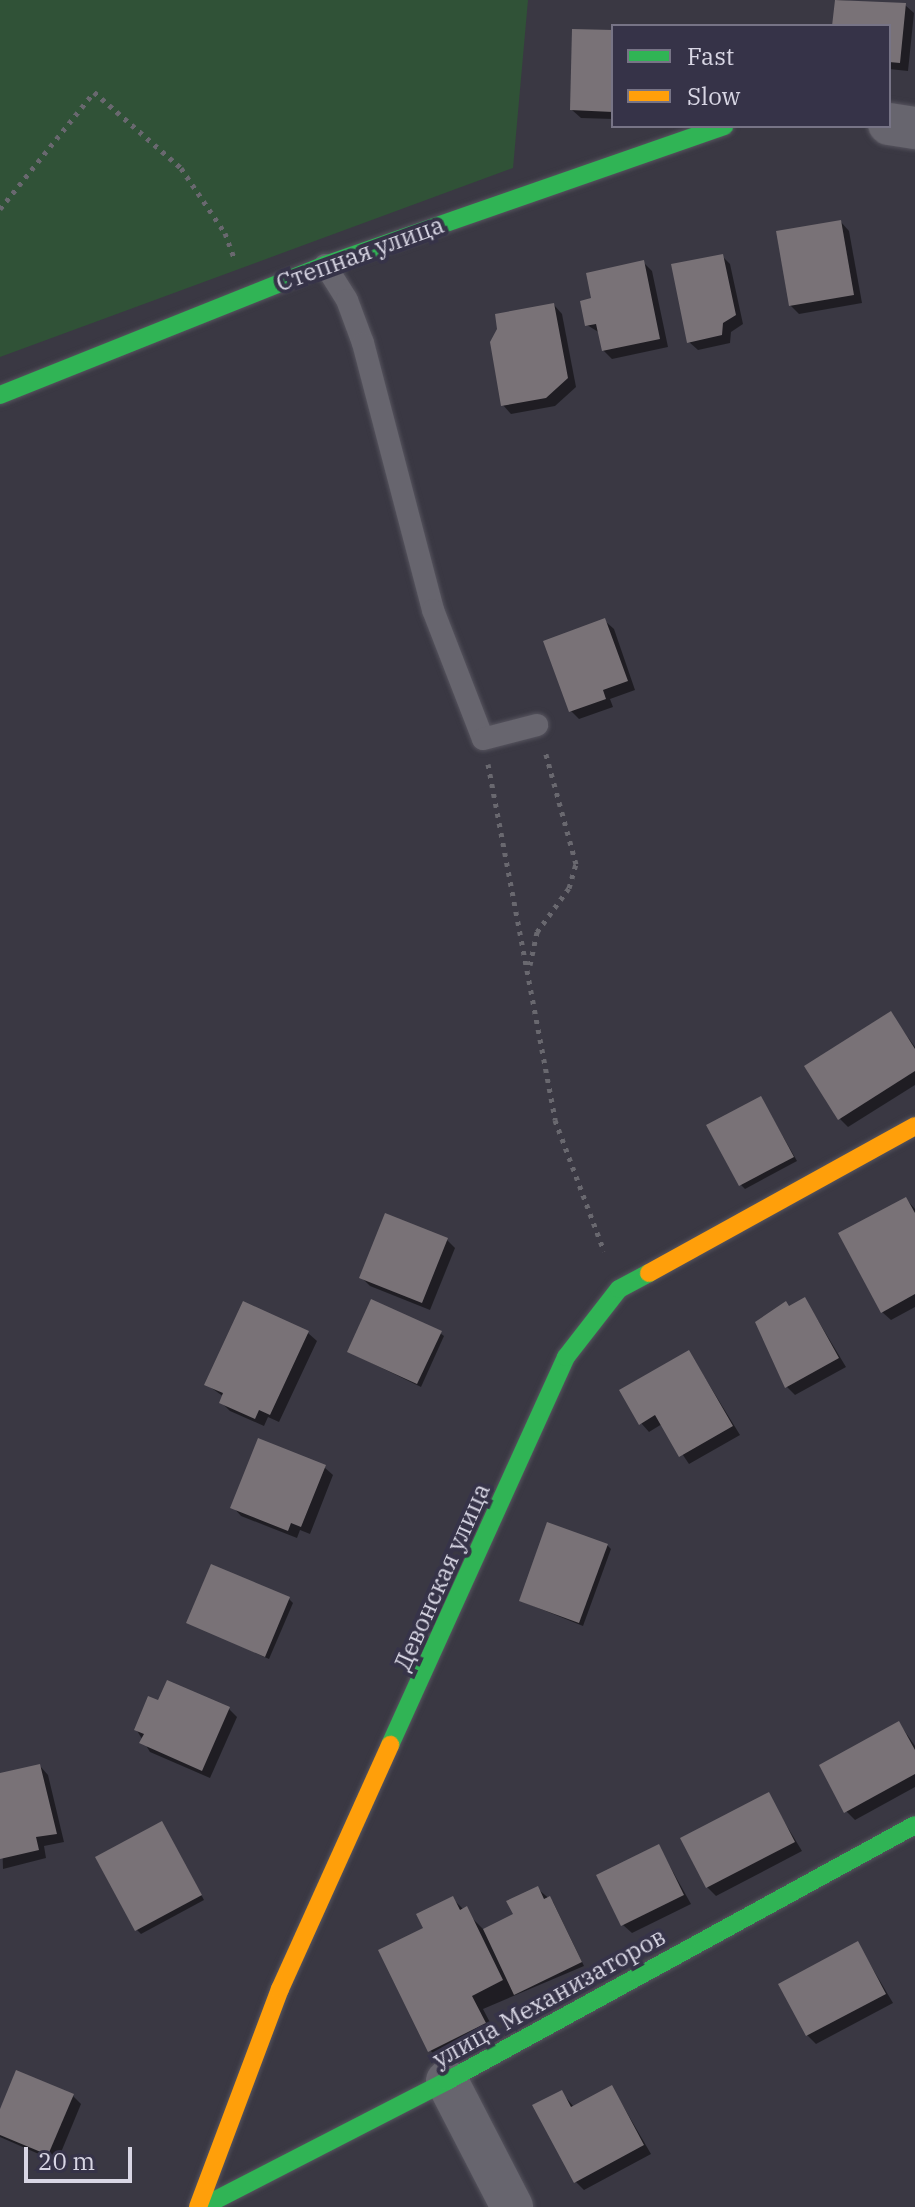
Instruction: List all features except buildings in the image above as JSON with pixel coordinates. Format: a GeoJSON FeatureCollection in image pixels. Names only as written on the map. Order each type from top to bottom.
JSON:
{"type":"FeatureCollection","features":[{"type":"Feature","properties":{"kind":"street"},"geometry":{"type":"LineString","coordinates":[[891,124],[915,128]]}},
{"type":"Feature","properties":{"kind":"street","name":"Степная улица"},"geometry":{"type":"LineString","coordinates":[[0,395],[325,265],[719,128]]}},
{"type":"Feature","properties":{"kind":"street","name":"Девонская улица"},"geometry":{"type":"LineString","coordinates":[[200,2207],[280,1989],[566,1357],[619,1289],[915,1126]]}},
{"type":"Feature","properties":{"kind":"street","name":"улица Механизаторов"},"geometry":{"type":"LineString","coordinates":[[200,2207],[447,2081],[915,1825]]}},
{"type":"Feature","properties":{"kind":"street"},"geometry":{"type":"LineString","coordinates":[[447,2081],[512,2207]]}},
{"type":"Feature","properties":{"kind":"lane"},"geometry":{"type":"LineString","coordinates":[[325,265],[347,300],[363,343],[433,610],[483,739],[537,725]]}},
{"type":"Feature","properties":{"kind":"path"},"geometry":{"type":"LineString","coordinates":[[0,209],[94,92],[181,168],[225,233],[248,295]]}},
{"type":"Feature","properties":{"kind":"path"},"geometry":{"type":"LineString","coordinates":[[529,970],[537,932],[569,888],[576,864],[537,725]]}},
{"type":"Feature","properties":{"kind":"path"},"geometry":{"type":"LineString","coordinates":[[483,739],[555,1120],[619,1289]]}},
{"type":"Feature","properties":{"kind":"green space"},"geometry":{"type":"Polygon","coordinates":[[[0,0],[528,0],[513,168],[0,357],[0,0]]]}},
{"type":"Feature","properties":{"kind":"traffic: fast"},"geometry":{"type":"LineString","coordinates":[[0,395],[325,265],[719,128]]}},
{"type":"Feature","properties":{"kind":"traffic: fast"},"geometry":{"type":"LineString","coordinates":[[390,1745],[566,1357],[619,1289],[649,1273]]}},
{"type":"Feature","properties":{"kind":"traffic: fast"},"geometry":{"type":"LineString","coordinates":[[202,2207],[447,2081],[915,1825]]}},
{"type":"Feature","properties":{"kind":"traffic: slow"},"geometry":{"type":"LineString","coordinates":[[649,1273],[915,1126]]}},
{"type":"Feature","properties":{"kind":"traffic: slow"},"geometry":{"type":"LineString","coordinates":[[198,2207],[280,1989],[390,1745]]}}]}
